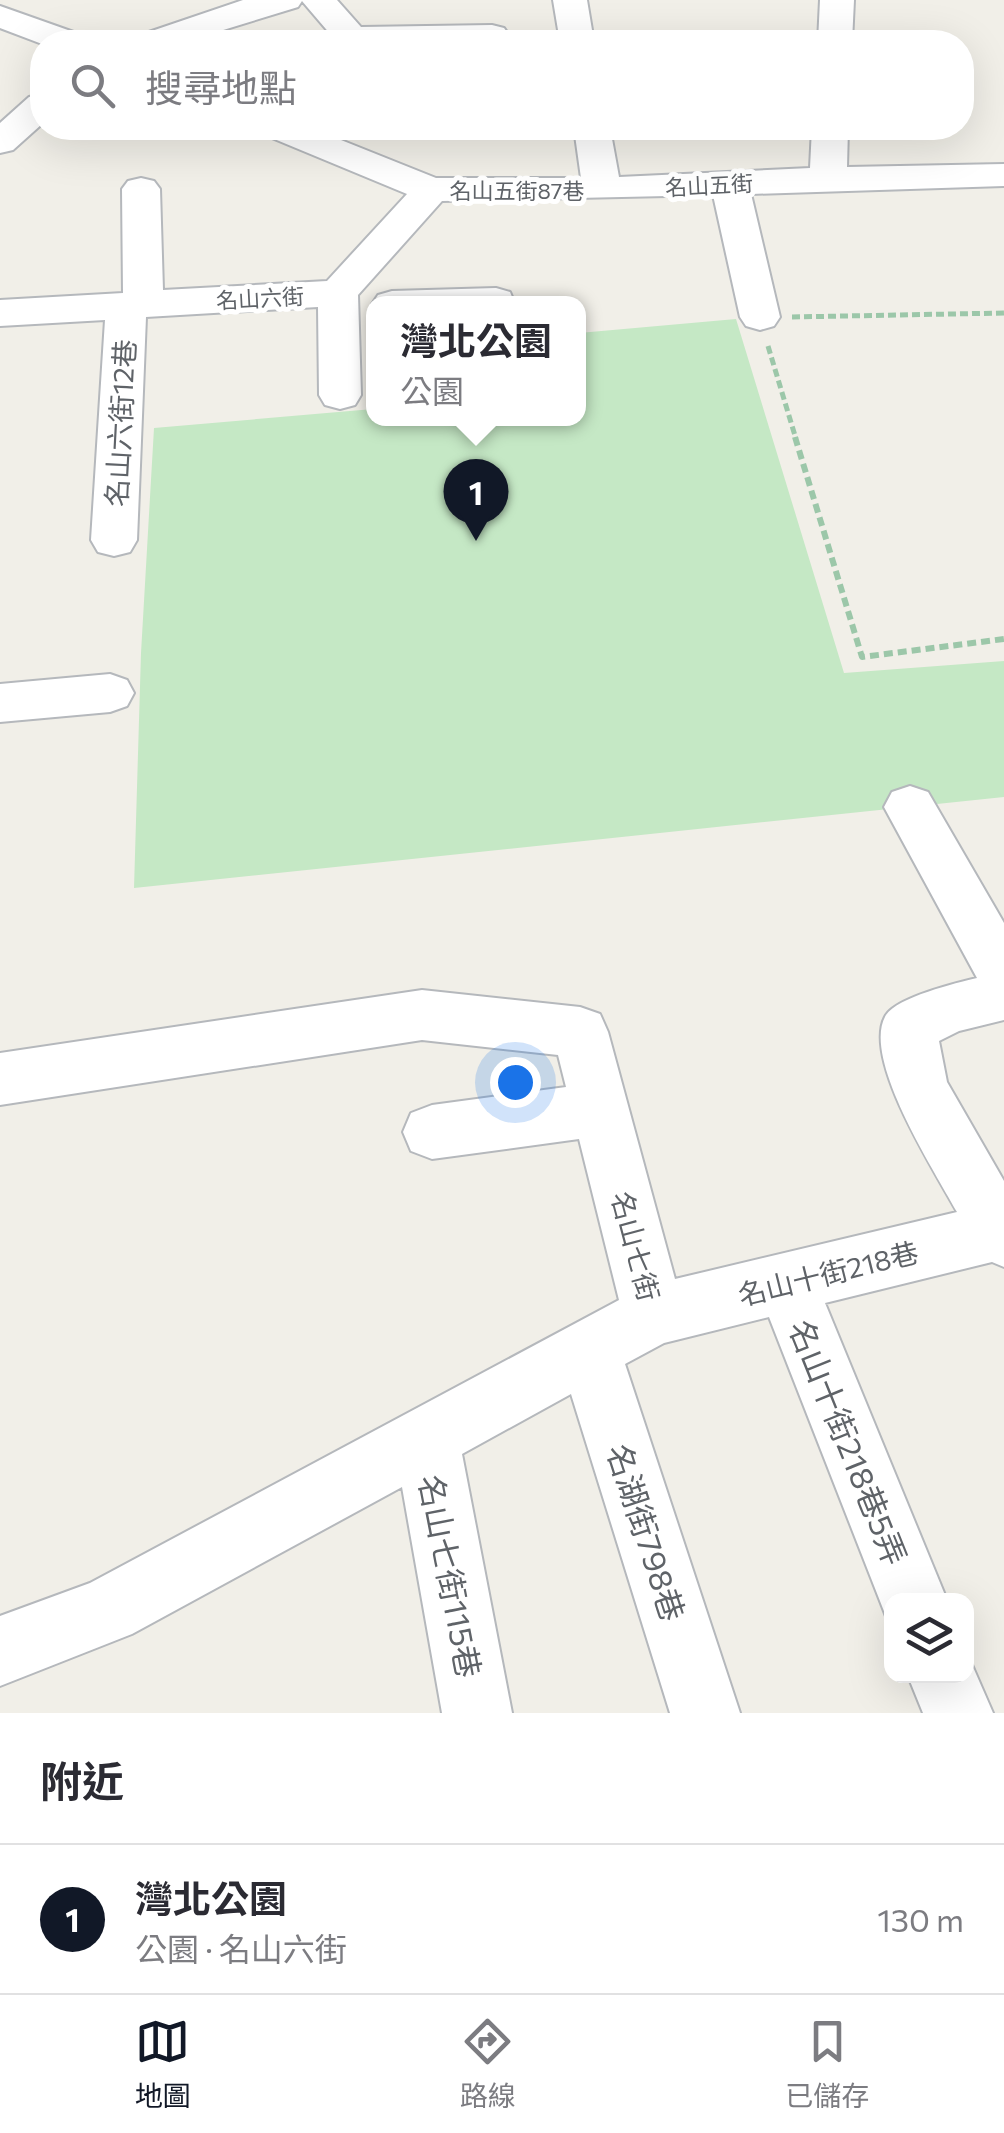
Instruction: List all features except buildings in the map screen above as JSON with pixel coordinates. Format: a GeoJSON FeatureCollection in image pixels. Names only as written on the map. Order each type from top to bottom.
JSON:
{"type":"FeatureCollection","features":[{"type":"Feature","properties":{"kind":"street"},"geometry":{"type":"LineString","coordinates":[[186,30],[286,0]]}},
{"type":"Feature","properties":{"kind":"street"},"geometry":{"type":"LineString","coordinates":[[318,0],[345,30]]}},
{"type":"Feature","properties":{"kind":"street"},"geometry":{"type":"LineString","coordinates":[[570,0],[576,30]]}},
{"type":"Feature","properties":{"kind":"street"},"geometry":{"type":"LineString","coordinates":[[836,30],[837,0]]}},
{"type":"Feature","properties":{"kind":"street"},"geometry":{"type":"LineString","coordinates":[[0,16],[38,30]]}},
{"type":"Feature","properties":{"kind":"street"},"geometry":{"type":"LineString","coordinates":[[0,142],[24,107]]}},
{"type":"Feature","properties":{"kind":"street"},"geometry":{"type":"LineString","coordinates":[[309,140],[431,190]]}},
{"type":"Feature","properties":{"kind":"street"},"geometry":{"type":"LineString","coordinates":[[594,140],[602,189]]}},
{"type":"Feature","properties":{"kind":"street"},"geometry":{"type":"LineString","coordinates":[[828,179],[830,140]]}},
{"type":"Feature","properties":{"kind":"street","name":"名山五街"},"geometry":{"type":"LineString","coordinates":[[602,189],[1004,175]]}},
{"type":"Feature","properties":{"kind":"street"},"geometry":{"type":"LineString","coordinates":[[730,184],[760,317]]}},
{"type":"Feature","properties":{"kind":"street","name":"名山六街12巷"},"geometry":{"type":"LineString","coordinates":[[114,540],[141,189]]}},
{"type":"Feature","properties":{"kind":"street","name":"名山五街87巷"},"geometry":{"type":"LineString","coordinates":[[431,190],[602,189]]}},
{"type":"Feature","properties":{"kind":"street","name":"名山六街"},"geometry":{"type":"LineString","coordinates":[[0,313],[134,305],[351,301],[431,190]]}},
{"type":"Feature","properties":{"kind":"street"},"geometry":{"type":"LineString","coordinates":[[340,395],[351,301]]}},
{"type":"Feature","properties":{"kind":"street"},"geometry":{"type":"LineString","coordinates":[[0,703],[110,693]]}},
{"type":"Feature","properties":{"kind":"street"},"geometry":{"type":"LineString","coordinates":[[910,807],[1004,974]]}},
{"type":"Feature","properties":{"kind":"street"},"geometry":{"type":"LineString","coordinates":[[1002,1234],[919,1088],[908,1029],[950,1008],[1004,996]]}},
{"type":"Feature","properties":{"kind":"street","name":"名山七街"},"geometry":{"type":"LineString","coordinates":[[0,1079],[422,1016],[580,1032],[654,1315],[108,1610],[0,1652]]}},
{"type":"Feature","properties":{"kind":"street"},"geometry":{"type":"LineString","coordinates":[[432,1132],[600,1110]]}},
{"type":"Feature","properties":{"kind":"street","name":"名山十街218巷"},"geometry":{"type":"LineString","coordinates":[[654,1315],[1002,1234]]}},
{"type":"Feature","properties":{"kind":"street","name":"名山十街218巷5弄"},"geometry":{"type":"LineString","coordinates":[[786,1283],[910,1593]]}},
{"type":"Feature","properties":{"kind":"street","name":"名湖街798巷"},"geometry":{"type":"LineString","coordinates":[[588,1350],[706,1713]]}},
{"type":"Feature","properties":{"kind":"street","name":"名山七街115巷"},"geometry":{"type":"LineString","coordinates":[[426,1438],[477,1713]]}},
{"type":"Feature","properties":{"kind":"street"},"geometry":{"type":"LineString","coordinates":[[946,1683],[958,1713]]}},
{"type":"Feature","properties":{"kind":"path"},"geometry":{"type":"LineString","coordinates":[[1004,313],[760,317],[862,657],[1004,639]]}},
{"type":"Feature","properties":{"kind":"green space"},"geometry":{"type":"Polygon","coordinates":[[[736,319],[844,673],[1004,661],[1004,797],[134,888],[141,653],[154,428],[366,410],[366,426],[586,426],[586,332],[736,319]]]}},
{"type":"Feature","properties":{"kind":"place","name":"灣北公園"},"geometry":{"type":"Point","coordinates":[476,541]}}]}
